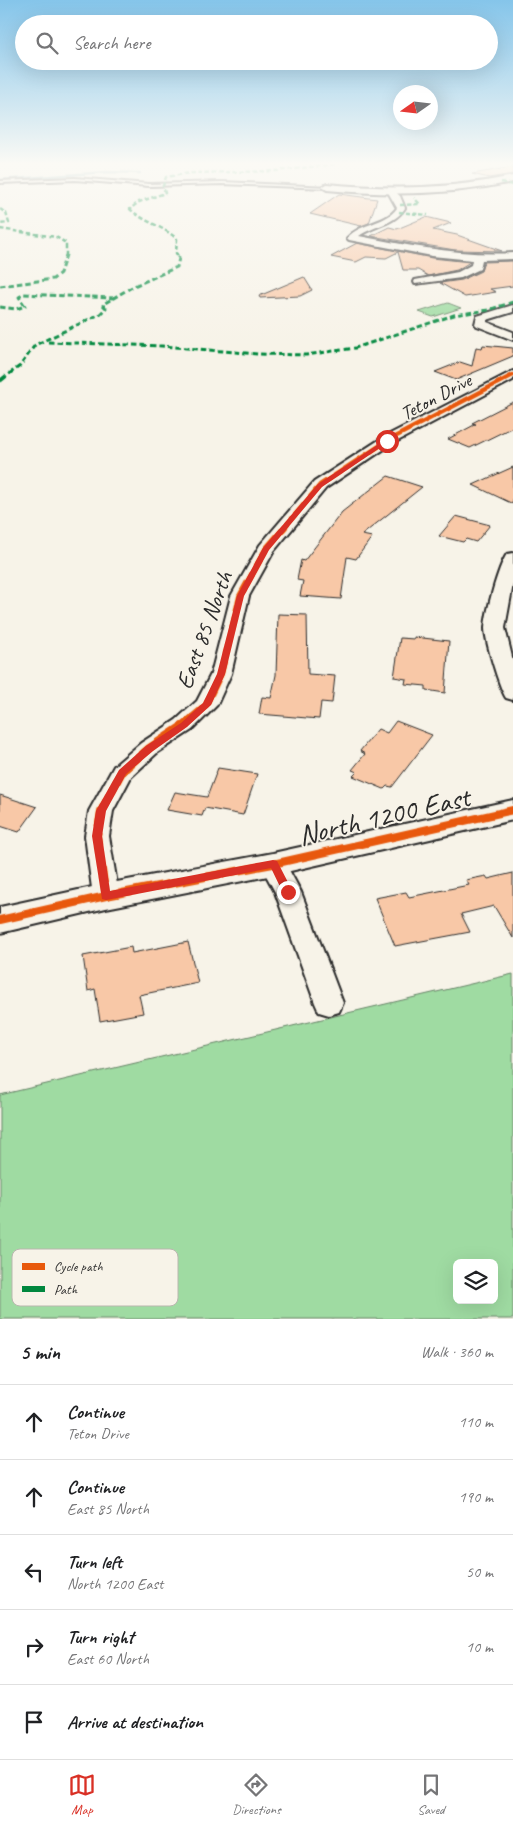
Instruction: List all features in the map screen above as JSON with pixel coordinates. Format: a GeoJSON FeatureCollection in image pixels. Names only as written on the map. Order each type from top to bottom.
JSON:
{"type":"FeatureCollection","features":[{"type":"Feature","properties":{"kind":"street"},"geometry":{"type":"LineString","coordinates":[[374,226],[352,238],[434,253],[478,257],[513,256]]}},
{"type":"Feature","properties":{"kind":"street"},"geometry":{"type":"LineString","coordinates":[[419,282],[465,274],[476,267],[478,257]]}},
{"type":"Feature","properties":{"kind":"street"},"geometry":{"type":"LineString","coordinates":[[513,308],[481,318],[481,324],[513,336]]}},
{"type":"Feature","properties":{"kind":"street","name":"Teton Drive"},"geometry":{"type":"LineString","coordinates":[[266,549],[320,485],[387,441],[513,375]]}},
{"type":"Feature","properties":{"kind":"street","name":"East 85 North"},"geometry":{"type":"LineString","coordinates":[[106,896],[97,836],[101,811],[122,772],[150,748],[184,725],[206,705],[221,674],[240,596],[266,549]]}},
{"type":"Feature","properties":{"kind":"street"},"geometry":{"type":"LineString","coordinates":[[513,558],[507,569],[495,628],[509,685],[513,693]]}},
{"type":"Feature","properties":{"kind":"street","name":"North 1200 East"},"geometry":{"type":"LineString","coordinates":[[0,920],[106,896],[273,864],[513,810]]}},
{"type":"Feature","properties":{"kind":"street"},"geometry":{"type":"LineString","coordinates":[[273,864],[288,892],[329,1002]]}},
{"type":"Feature","properties":{"kind":"green space"},"geometry":{"type":"Polygon","coordinates":[[[448,303],[461,308],[433,317],[419,312],[448,303]]]}},
{"type":"Feature","properties":{"kind":"green space"},"geometry":{"type":"Polygon","coordinates":[[[513,974],[513,1319],[0,1319],[0,1095],[513,974]]]}},
{"type":"Feature","properties":{"kind":"building"},"geometry":{"type":"Polygon","coordinates":[[[405,226],[444,226],[433,230],[457,235],[502,251],[455,250],[371,236],[389,227],[397,229],[405,226]]]}},
{"type":"Feature","properties":{"kind":"building"},"geometry":{"type":"Polygon","coordinates":[[[357,243],[432,258],[470,262],[457,270],[428,276],[418,270],[403,270],[398,252],[386,258],[366,257],[356,262],[331,257],[357,243]]]}},
{"type":"Feature","properties":{"kind":"building"},"geometry":{"type":"Polygon","coordinates":[[[513,261],[513,286],[490,289],[496,292],[465,297],[440,283],[462,280],[481,271],[484,262],[513,261]]]}},
{"type":"Feature","properties":{"kind":"building"},"geometry":{"type":"Polygon","coordinates":[[[304,277],[312,290],[300,296],[260,298],[259,296],[304,277]]]}},
{"type":"Feature","properties":{"kind":"building"},"geometry":{"type":"Polygon","coordinates":[[[483,345],[513,348],[513,356],[456,380],[435,372],[460,362],[472,366],[476,347],[482,348],[483,345]]]}},
{"type":"Feature","properties":{"kind":"building"},"geometry":{"type":"Polygon","coordinates":[[[513,402],[513,427],[470,448],[448,439],[476,424],[472,423],[513,402]]]}},
{"type":"Feature","properties":{"kind":"building"},"geometry":{"type":"Polygon","coordinates":[[[513,467],[513,504],[473,485],[513,467]]]}},
{"type":"Feature","properties":{"kind":"building"},"geometry":{"type":"Polygon","coordinates":[[[388,476],[422,487],[362,535],[372,537],[356,559],[347,557],[341,599],[300,596],[303,581],[297,580],[301,560],[304,561],[342,512],[388,476]]]}},
{"type":"Feature","properties":{"kind":"building"},"geometry":{"type":"Polygon","coordinates":[[[456,516],[490,525],[476,542],[466,539],[463,542],[439,536],[456,516]]]}},
{"type":"Feature","properties":{"kind":"building"},"geometry":{"type":"Polygon","coordinates":[[[278,614],[307,615],[308,674],[335,676],[332,703],[321,702],[319,719],[259,714],[262,697],[271,698],[276,675],[278,614]]]}},
{"type":"Feature","properties":{"kind":"building"},"geometry":{"type":"Polygon","coordinates":[[[414,637],[449,641],[445,693],[426,690],[426,686],[405,684],[406,679],[394,677],[400,638],[414,639],[414,637]]]}},
{"type":"Feature","properties":{"kind":"building"},"geometry":{"type":"Polygon","coordinates":[[[396,721],[432,735],[392,787],[387,786],[384,789],[353,776],[357,772],[352,770],[365,754],[360,751],[378,729],[387,733],[396,721]]]}},
{"type":"Feature","properties":{"kind":"building"},"geometry":{"type":"Polygon","coordinates":[[[218,768],[257,774],[243,815],[205,808],[202,816],[167,810],[175,792],[207,797],[218,768]]]}},
{"type":"Feature","properties":{"kind":"building"},"geometry":{"type":"Polygon","coordinates":[[[0,795],[37,807],[19,832],[0,826],[0,795]]]}},
{"type":"Feature","properties":{"kind":"building"},"geometry":{"type":"Polygon","coordinates":[[[513,873],[513,938],[494,906],[461,914],[470,932],[395,946],[375,898],[406,892],[409,897],[469,885],[466,880],[486,876],[488,879],[513,873]]]}},
{"type":"Feature","properties":{"kind":"building"},"geometry":{"type":"Polygon","coordinates":[[[188,942],[198,983],[139,995],[143,1013],[100,1021],[95,989],[88,991],[83,956],[131,947],[132,953],[188,942]]]}},
{"type":"Feature","properties":{"kind":"marked path"},"geometry":{"type":"LineString","coordinates":[[0,381],[20,366],[35,345],[100,314],[106,308],[103,305],[105,303],[132,287],[177,267],[179,258],[176,253],[177,239],[157,226]]}},
{"type":"Feature","properties":{"kind":"marked path"},"geometry":{"type":"LineString","coordinates":[[0,229],[56,237],[66,243],[65,249],[67,252],[60,273],[53,279],[0,286]]}},
{"type":"Feature","properties":{"kind":"marked path"},"geometry":{"type":"LineString","coordinates":[[0,307],[22,308],[25,306],[19,297],[24,294],[114,298]]}},
{"type":"Feature","properties":{"kind":"marked path"},"geometry":{"type":"LineString","coordinates":[[48,342],[162,346],[258,354],[306,355],[355,348],[454,315],[488,310],[513,302]]}},
{"type":"Feature","properties":{"kind":"cycle path"},"geometry":{"type":"LineString","coordinates":[[106,896],[97,836],[101,811],[122,772],[149,748],[184,725],[206,705],[221,674],[240,596],[266,549],[320,485],[387,441],[513,375]]}},
{"type":"Feature","properties":{"kind":"cycle path"},"geometry":{"type":"LineString","coordinates":[[0,920],[106,896],[273,864],[513,810]]}},
{"type":"Feature","properties":{"kind":"route"},"geometry":{"type":"LineString","coordinates":[[288,892],[273,864],[106,896],[97,836],[101,811],[122,772],[150,748],[184,725],[206,705],[221,674],[240,596],[266,549],[320,485],[387,441]]}}]}
